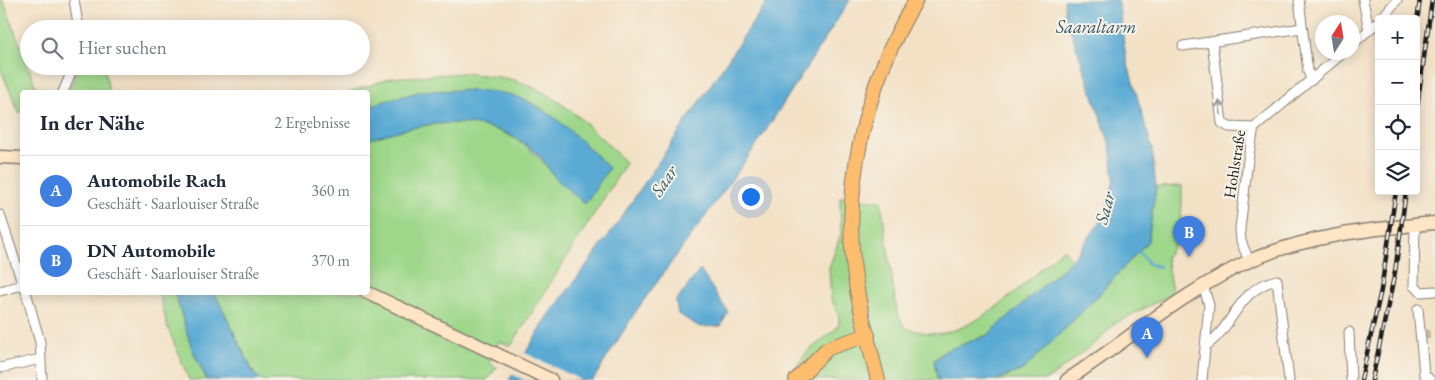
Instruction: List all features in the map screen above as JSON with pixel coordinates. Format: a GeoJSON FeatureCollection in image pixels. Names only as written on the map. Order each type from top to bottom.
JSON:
{"type":"FeatureCollection","features":[{"type":"Feature","properties":{"kind":"main road"},"geometry":{"type":"LineString","coordinates":[[878,380],[856,283],[853,198],[862,132],[879,76],[893,43],[916,0]]}},
{"type":"Feature","properties":{"kind":"main road"},"geometry":{"type":"LineString","coordinates":[[0,157],[20,158]]}},
{"type":"Feature","properties":{"kind":"main road"},"geometry":{"type":"LineString","coordinates":[[1067,380],[1185,296],[1249,261],[1317,240],[1435,223]]}},
{"type":"Feature","properties":{"kind":"main road"},"geometry":{"type":"LineString","coordinates":[[370,294],[551,380]]}},
{"type":"Feature","properties":{"kind":"main road"},"geometry":{"type":"LineString","coordinates":[[796,380],[828,348],[868,335]]}},
{"type":"Feature","properties":{"kind":"street"},"geometry":{"type":"LineString","coordinates":[[74,0],[77,20]]}},
{"type":"Feature","properties":{"kind":"street"},"geometry":{"type":"LineString","coordinates":[[1298,0],[1308,72],[1312,80]]}},
{"type":"Feature","properties":{"kind":"street"},"geometry":{"type":"LineString","coordinates":[[1363,0],[1370,30]]}},
{"type":"Feature","properties":{"kind":"street"},"geometry":{"type":"LineString","coordinates":[[1384,15],[1394,2]]}},
{"type":"Feature","properties":{"kind":"street"},"geometry":{"type":"LineString","coordinates":[[1360,38],[1375,25]]}},
{"type":"Feature","properties":{"kind":"street"},"geometry":{"type":"LineString","coordinates":[[1183,46],[1302,28]]}},
{"type":"Feature","properties":{"kind":"street"},"geometry":{"type":"LineString","coordinates":[[1212,42],[1222,123],[1229,127],[1254,128]]}},
{"type":"Feature","properties":{"kind":"street","name":"Hohlstraße"},"geometry":{"type":"LineString","coordinates":[[1249,261],[1240,241],[1240,229],[1248,160],[1254,128],[1335,60]]}},
{"type":"Feature","properties":{"kind":"street"},"geometry":{"type":"LineString","coordinates":[[64,90],[70,75]]}},
{"type":"Feature","properties":{"kind":"street"},"geometry":{"type":"LineString","coordinates":[[0,215],[20,278]]}},
{"type":"Feature","properties":{"kind":"street"},"geometry":{"type":"LineString","coordinates":[[1415,225],[1414,286],[1422,292],[1432,291]]}},
{"type":"Feature","properties":{"kind":"street"},"geometry":{"type":"LineString","coordinates":[[1207,345],[1217,336],[1249,294],[1259,286],[1277,280],[1289,380]]}},
{"type":"Feature","properties":{"kind":"street"},"geometry":{"type":"LineString","coordinates":[[0,292],[20,285]]}},
{"type":"Feature","properties":{"kind":"street"},"geometry":{"type":"LineString","coordinates":[[1202,380],[1207,345],[1209,305],[1203,286]]}},
{"type":"Feature","properties":{"kind":"street"},"geometry":{"type":"LineString","coordinates":[[27,295],[36,326],[42,380]]}},
{"type":"Feature","properties":{"kind":"street"},"geometry":{"type":"LineString","coordinates":[[1418,309],[1424,374],[1430,380]]}},
{"type":"Feature","properties":{"kind":"street"},"geometry":{"type":"LineString","coordinates":[[1350,332],[1351,380]]}},
{"type":"Feature","properties":{"kind":"street"},"geometry":{"type":"LineString","coordinates":[[0,368],[41,359]]}},
{"type":"Feature","properties":{"kind":"green space"},"geometry":{"type":"Polygon","coordinates":[[[0,0],[3,0],[20,45],[20,75],[32,75],[37,90],[20,90],[19,113],[0,67],[0,0]]]}},
{"type":"Feature","properties":{"kind":"green space"},"geometry":{"type":"Polygon","coordinates":[[[464,73],[514,80],[546,94],[575,114],[626,163],[511,346],[499,341],[489,363],[497,367],[487,380],[261,380],[254,374],[216,295],[370,295],[370,139],[420,126],[445,123],[469,124],[493,129],[515,139],[535,154],[554,176],[574,134],[375,104],[370,105],[370,90],[355,90],[392,78],[464,73]]]}},
{"type":"Feature","properties":{"kind":"green space"},"geometry":{"type":"Polygon","coordinates":[[[75,75],[106,75],[109,90],[69,90],[75,75]]]}},
{"type":"Feature","properties":{"kind":"green space"},"geometry":{"type":"Polygon","coordinates":[[[1182,186],[1179,232],[1172,249],[1166,257],[1172,292],[1114,324],[1099,340],[1047,380],[996,380],[1023,370],[1091,303],[1148,241],[1156,187],[1182,186]]]}},
{"type":"Feature","properties":{"kind":"green space"},"geometry":{"type":"Polygon","coordinates":[[[840,197],[881,201],[897,313],[905,328],[943,333],[959,328],[976,321],[1007,299],[1063,249],[1073,259],[988,335],[945,351],[934,360],[938,380],[785,380],[808,351],[835,330],[839,324],[839,317],[831,298],[829,268],[841,234],[840,197]]]}},
{"type":"Feature","properties":{"kind":"green space"},"geometry":{"type":"Polygon","coordinates":[[[160,295],[176,295],[192,349],[207,380],[189,380],[167,325],[160,295]]]}},
{"type":"Feature","properties":{"kind":"water","name":"Saar"},"geometry":{"type":"Polygon","coordinates":[[[768,0],[850,0],[754,149],[636,311],[593,380],[509,380],[547,318],[612,231],[768,0]]]}},
{"type":"Feature","properties":{"kind":"water","name":"Saaraltarm"},"geometry":{"type":"Polygon","coordinates":[[[1064,0],[1118,0],[1126,58],[1152,148],[1156,187],[1148,241],[1091,303],[1023,370],[996,380],[938,380],[934,361],[945,351],[988,335],[1073,259],[1105,215],[1114,179],[1110,145],[1065,14],[1064,0]]]}},
{"type":"Feature","properties":{"kind":"water"},"geometry":{"type":"Polygon","coordinates":[[[464,90],[507,94],[536,105],[549,114],[575,135],[609,168],[585,204],[558,180],[543,160],[525,144],[504,133],[483,126],[460,123],[437,124],[390,133],[370,139],[370,105],[422,91],[464,90]]]}},
{"type":"Feature","properties":{"kind":"water"},"geometry":{"type":"Polygon","coordinates":[[[700,270],[728,312],[721,326],[700,327],[678,314],[676,301],[700,270]]]}},
{"type":"Feature","properties":{"kind":"water"},"geometry":{"type":"Polygon","coordinates":[[[176,295],[216,295],[254,374],[261,380],[207,380],[192,349],[176,295]]]}},
{"type":"Feature","properties":{"kind":"pier"},"geometry":{"type":"Polygon","coordinates":[[[523,352],[581,380],[524,380],[510,373],[523,352]]]}},
{"type":"Feature","properties":{"kind":"waterway"},"geometry":{"type":"LineString","coordinates":[[1137,249],[1149,264],[1160,267]]}},
{"type":"Feature","properties":{"kind":"tunnel"},"geometry":{"type":"LineString","coordinates":[[1421,335],[1435,334]]}},
{"type":"Feature","properties":{"kind":"railway"},"geometry":{"type":"LineString","coordinates":[[1418,15],[1420,0]]}},
{"type":"Feature","properties":{"kind":"railway"},"geometry":{"type":"LineString","coordinates":[[1417,105],[1432,0]]}},
{"type":"Feature","properties":{"kind":"railway"},"geometry":{"type":"LineString","coordinates":[[1361,380],[1381,290],[1395,195]]}},
{"type":"Feature","properties":{"kind":"railway"},"geometry":{"type":"LineString","coordinates":[[1372,380],[1395,272],[1405,195]]}},
{"type":"Feature","properties":{"kind":"place","name":"DN Automobile"},"geometry":{"type":"Point","coordinates":[1189,257]}},
{"type":"Feature","properties":{"kind":"place","name":"Automobile Rach"},"geometry":{"type":"Point","coordinates":[1147,358]}}]}
